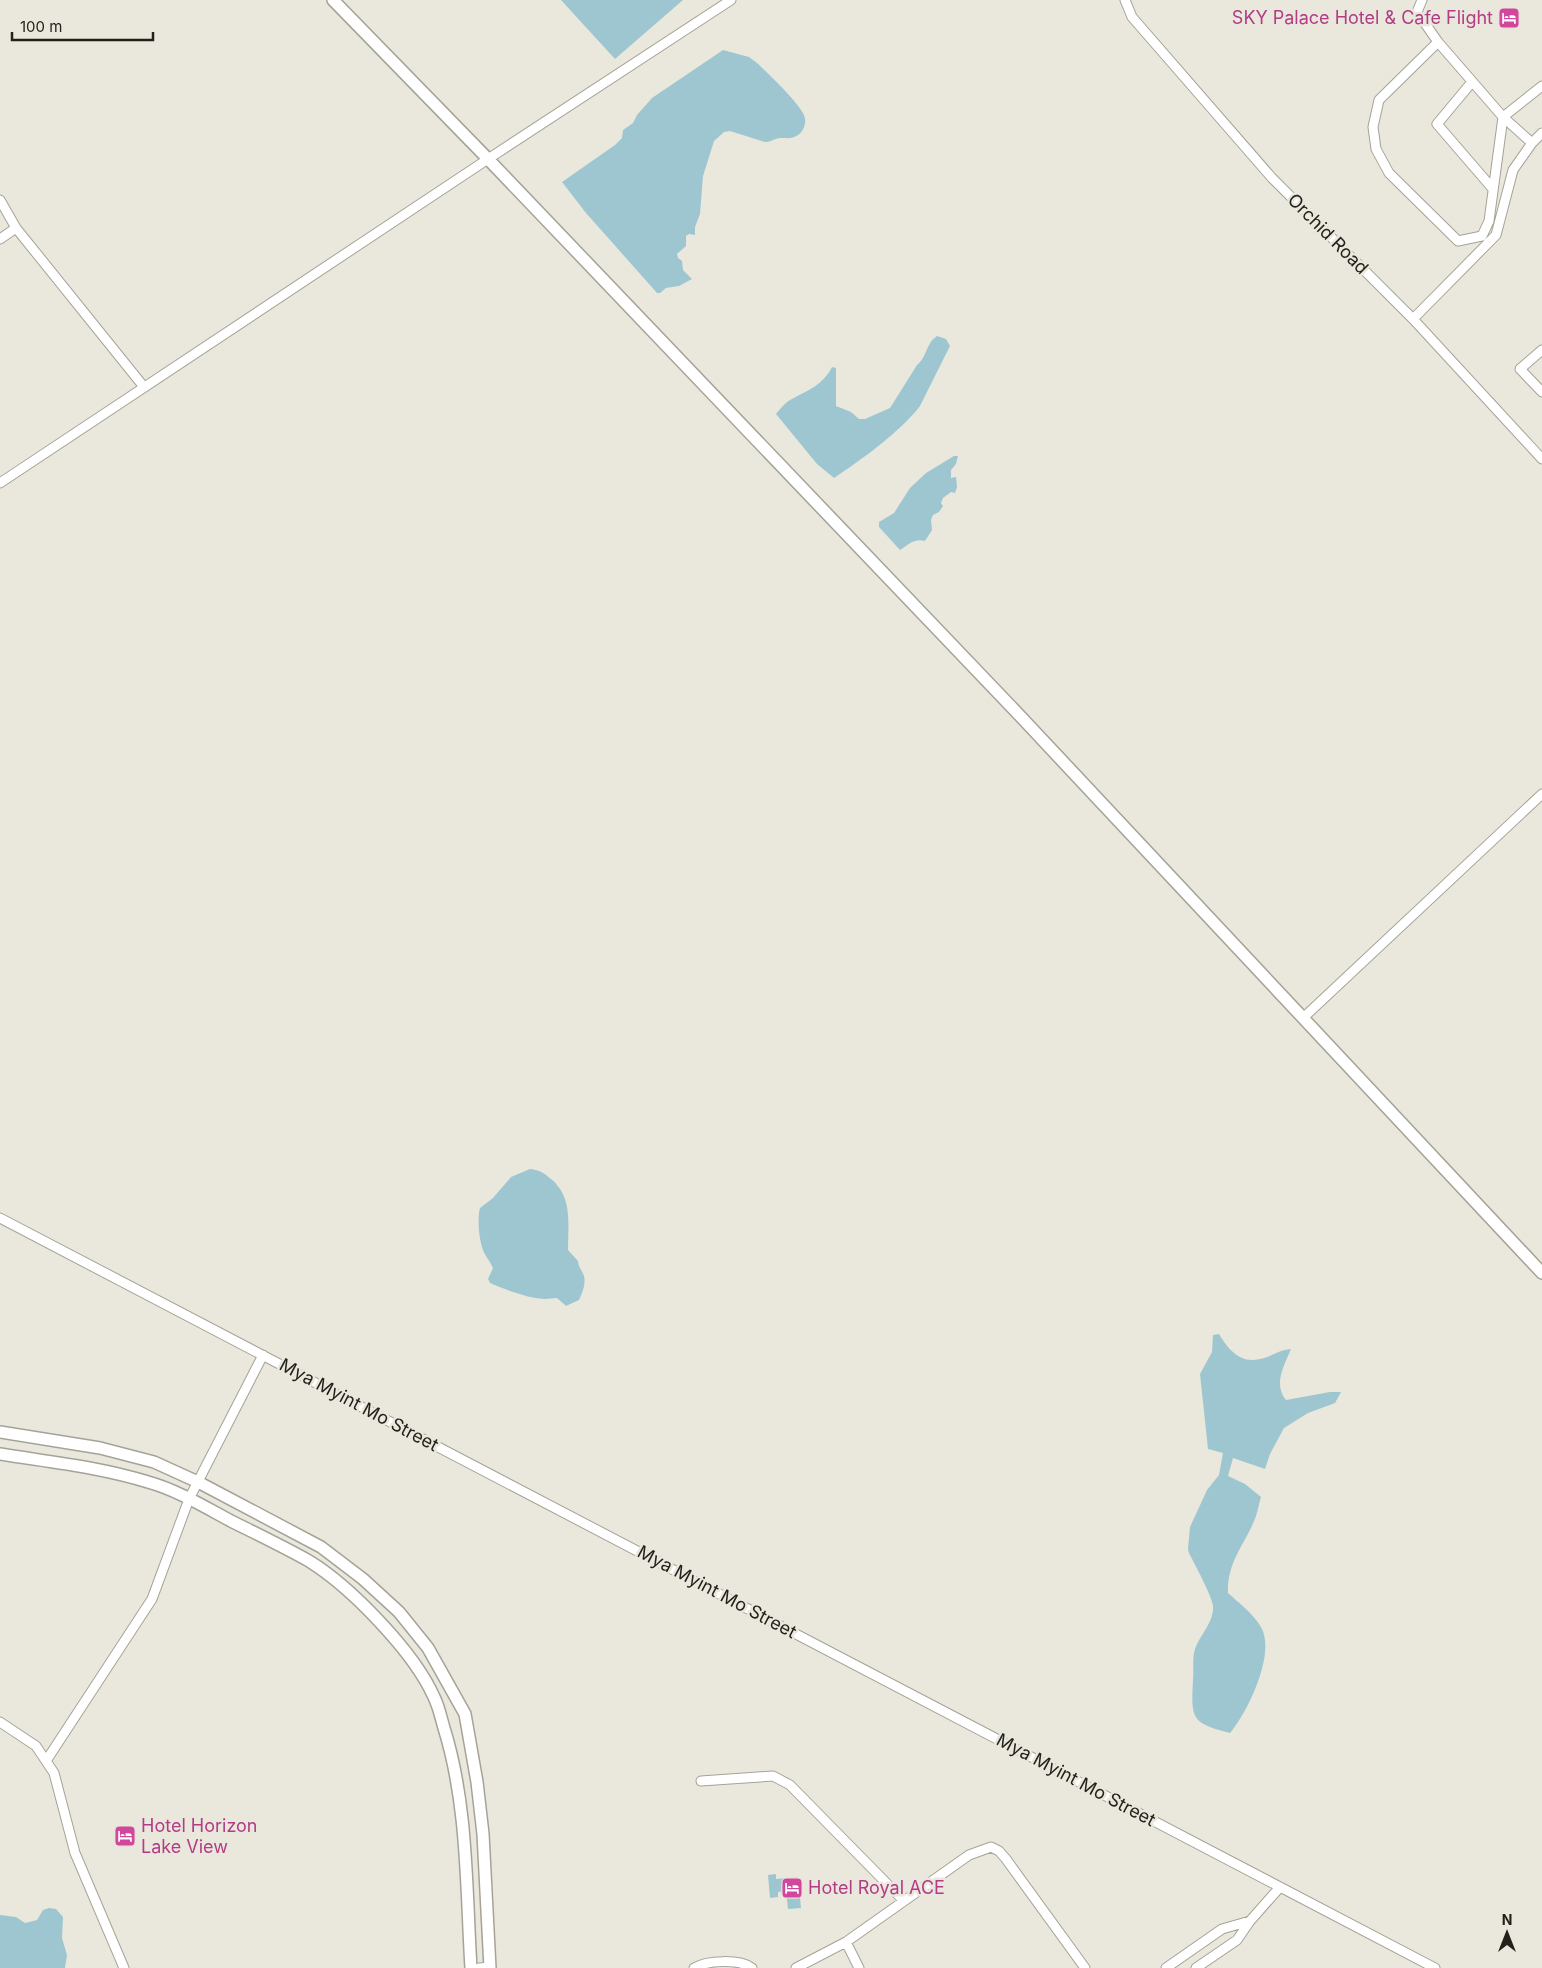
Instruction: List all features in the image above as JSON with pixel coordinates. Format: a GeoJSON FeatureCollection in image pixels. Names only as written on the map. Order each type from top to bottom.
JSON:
{"type":"FeatureCollection","features":[{"type":"Feature","properties":{"kind":"main road"},"geometry":{"type":"LineString","coordinates":[[334,0],[1001,697],[1542,1273]]}},
{"type":"Feature","properties":{"kind":"main road"},"geometry":{"type":"LineString","coordinates":[[0,1432],[100,1448],[154,1462],[198,1482],[321,1547],[363,1579],[399,1612],[428,1648],[465,1714],[477,1782],[482,1834],[486,1968]]}},
{"type":"Feature","properties":{"kind":"main road"},"geometry":{"type":"LineString","coordinates":[[0,1454],[98,1469],[150,1482],[189,1499],[310,1562],[353,1596],[384,1627],[413,1662],[435,1698],[451,1753],[458,1785],[471,1968]]}},
{"type":"Feature","properties":{"kind":"street"},"geometry":{"type":"LineString","coordinates":[[0,483],[731,0]]}},
{"type":"Feature","properties":{"kind":"street","name":"Orchid Road"},"geometry":{"type":"LineString","coordinates":[[1125,0],[1132,17],[1272,178],[1413,319],[1542,459]]}},
{"type":"Feature","properties":{"kind":"street"},"geometry":{"type":"LineString","coordinates":[[1422,0],[1416,12],[1438,42],[1503,117],[1532,143]]}},
{"type":"Feature","properties":{"kind":"street"},"geometry":{"type":"LineString","coordinates":[[1438,42],[1379,100],[1373,127],[1376,149],[1389,173],[1458,241],[1482,236],[1489,221],[1503,117],[1542,86]]}},
{"type":"Feature","properties":{"kind":"street"},"geometry":{"type":"LineString","coordinates":[[1472,82],[1437,124],[1493,190]]}},
{"type":"Feature","properties":{"kind":"street"},"geometry":{"type":"LineString","coordinates":[[1413,319],[1496,235],[1513,170],[1532,143],[1542,133]]}},
{"type":"Feature","properties":{"kind":"street"},"geometry":{"type":"LineString","coordinates":[[0,200],[16,228],[144,387]]}},
{"type":"Feature","properties":{"kind":"street"},"geometry":{"type":"LineString","coordinates":[[0,239],[16,228]]}},
{"type":"Feature","properties":{"kind":"street"},"geometry":{"type":"LineString","coordinates":[[1542,350],[1520,368],[1542,392]]}},
{"type":"Feature","properties":{"kind":"street"},"geometry":{"type":"LineString","coordinates":[[1304,1018],[1542,794]]}},
{"type":"Feature","properties":{"kind":"street","name":"Mya Myint Mo Street"},"geometry":{"type":"LineString","coordinates":[[0,1218],[1434,1968]]}},
{"type":"Feature","properties":{"kind":"street"},"geometry":{"type":"LineString","coordinates":[[46,1761],[152,1599],[189,1499],[263,1354]]}},
{"type":"Feature","properties":{"kind":"street"},"geometry":{"type":"LineString","coordinates":[[0,1722],[36,1746],[54,1773],[76,1854],[124,1968]]}},
{"type":"Feature","properties":{"kind":"street"},"geometry":{"type":"LineString","coordinates":[[701,1781],[773,1776],[781,1779],[790,1785],[904,1901]]}},
{"type":"Feature","properties":{"kind":"street"},"geometry":{"type":"LineString","coordinates":[[796,1968],[846,1942],[969,1855],[983,1848],[991,1847],[999,1851],[1006,1859],[1085,1968]]}},
{"type":"Feature","properties":{"kind":"street"},"geometry":{"type":"LineString","coordinates":[[1196,1968],[1237,1940],[1250,1921],[1280,1887]]}},
{"type":"Feature","properties":{"kind":"street"},"geometry":{"type":"LineString","coordinates":[[1166,1968],[1222,1929],[1250,1921]]}},
{"type":"Feature","properties":{"kind":"street"},"geometry":{"type":"LineString","coordinates":[[846,1942],[859,1968]]}},
{"type":"Feature","properties":{"kind":"street"},"geometry":{"type":"LineString","coordinates":[[694,1968],[701,1964],[738,1962],[743,1962],[752,1968]]}},
{"type":"Feature","properties":{"kind":"water"},"geometry":{"type":"Polygon","coordinates":[[[561,0],[683,0],[615,59],[561,0]]]}},
{"type":"Feature","properties":{"kind":"water"},"geometry":{"type":"Polygon","coordinates":[[[723,50],[749,57],[757,63],[796,103],[804,115],[804,126],[802,131],[795,137],[779,138],[769,142],[730,131],[724,132],[714,141],[703,176],[700,214],[695,227],[695,235],[689,234],[686,236],[686,246],[677,254],[678,258],[682,261],[683,270],[692,279],[679,286],[666,288],[657,293],[586,213],[562,182],[615,145],[622,138],[623,130],[633,123],[637,115],[652,98],[723,50]]]}},
{"type":"Feature","properties":{"kind":"water"},"geometry":{"type":"Polygon","coordinates":[[[937,336],[946,339],[950,346],[920,406],[902,426],[868,454],[834,478],[817,464],[776,414],[788,401],[809,390],[824,379],[832,367],[836,368],[836,406],[851,412],[859,419],[865,419],[890,408],[923,358],[931,342],[937,336]]]}},
{"type":"Feature","properties":{"kind":"water"},"geometry":{"type":"Polygon","coordinates":[[[954,456],[958,456],[956,464],[951,470],[951,478],[956,477],[957,487],[955,493],[951,492],[943,498],[941,503],[943,506],[939,512],[933,515],[931,520],[932,530],[925,541],[915,541],[900,550],[879,527],[879,522],[894,513],[910,488],[926,473],[954,456]]]}},
{"type":"Feature","properties":{"kind":"water"},"geometry":{"type":"Polygon","coordinates":[[[530,1169],[542,1172],[551,1179],[563,1194],[566,1203],[568,1212],[568,1250],[578,1261],[584,1276],[584,1283],[579,1300],[566,1306],[557,1298],[539,1299],[525,1296],[490,1283],[488,1279],[493,1268],[480,1241],[480,1208],[493,1198],[511,1177],[530,1169]]]}},
{"type":"Feature","properties":{"kind":"water"},"geometry":{"type":"Polygon","coordinates":[[[1219,1334],[1235,1354],[1246,1359],[1264,1358],[1291,1349],[1280,1381],[1280,1388],[1286,1400],[1330,1392],[1341,1392],[1335,1403],[1308,1413],[1284,1428],[1270,1454],[1265,1469],[1233,1458],[1228,1476],[1245,1484],[1261,1497],[1252,1526],[1234,1562],[1228,1593],[1255,1619],[1262,1629],[1265,1640],[1265,1654],[1251,1698],[1230,1733],[1207,1726],[1201,1722],[1196,1717],[1192,1703],[1194,1653],[1211,1618],[1213,1606],[1207,1588],[1189,1553],[1190,1527],[1207,1490],[1219,1475],[1223,1453],[1208,1449],[1200,1374],[1212,1352],[1213,1335],[1219,1334]]]}},
{"type":"Feature","properties":{"kind":"water"},"geometry":{"type":"Polygon","coordinates":[[[776,1874],[776,1879],[798,1877],[801,1908],[788,1909],[786,1891],[778,1892],[778,1897],[770,1898],[768,1875],[776,1874]]]}},
{"type":"Feature","properties":{"kind":"water"},"geometry":{"type":"Polygon","coordinates":[[[49,1908],[56,1909],[63,1917],[62,1938],[67,1955],[65,1968],[0,1968],[0,1915],[16,1917],[25,1923],[37,1920],[43,1910],[49,1908]]]}},
{"type":"Feature","properties":{"kind":"place","name":"SKY Palace Hotel & Cafe Flight"},"geometry":{"type":"Point","coordinates":[1509,18]}},
{"type":"Feature","properties":{"kind":"place","name":"Hotel Horizon Lake View"},"geometry":{"type":"Point","coordinates":[125,1836]}},
{"type":"Feature","properties":{"kind":"place","name":"Hotel Royal ACE"},"geometry":{"type":"Point","coordinates":[792,1888]}}]}
